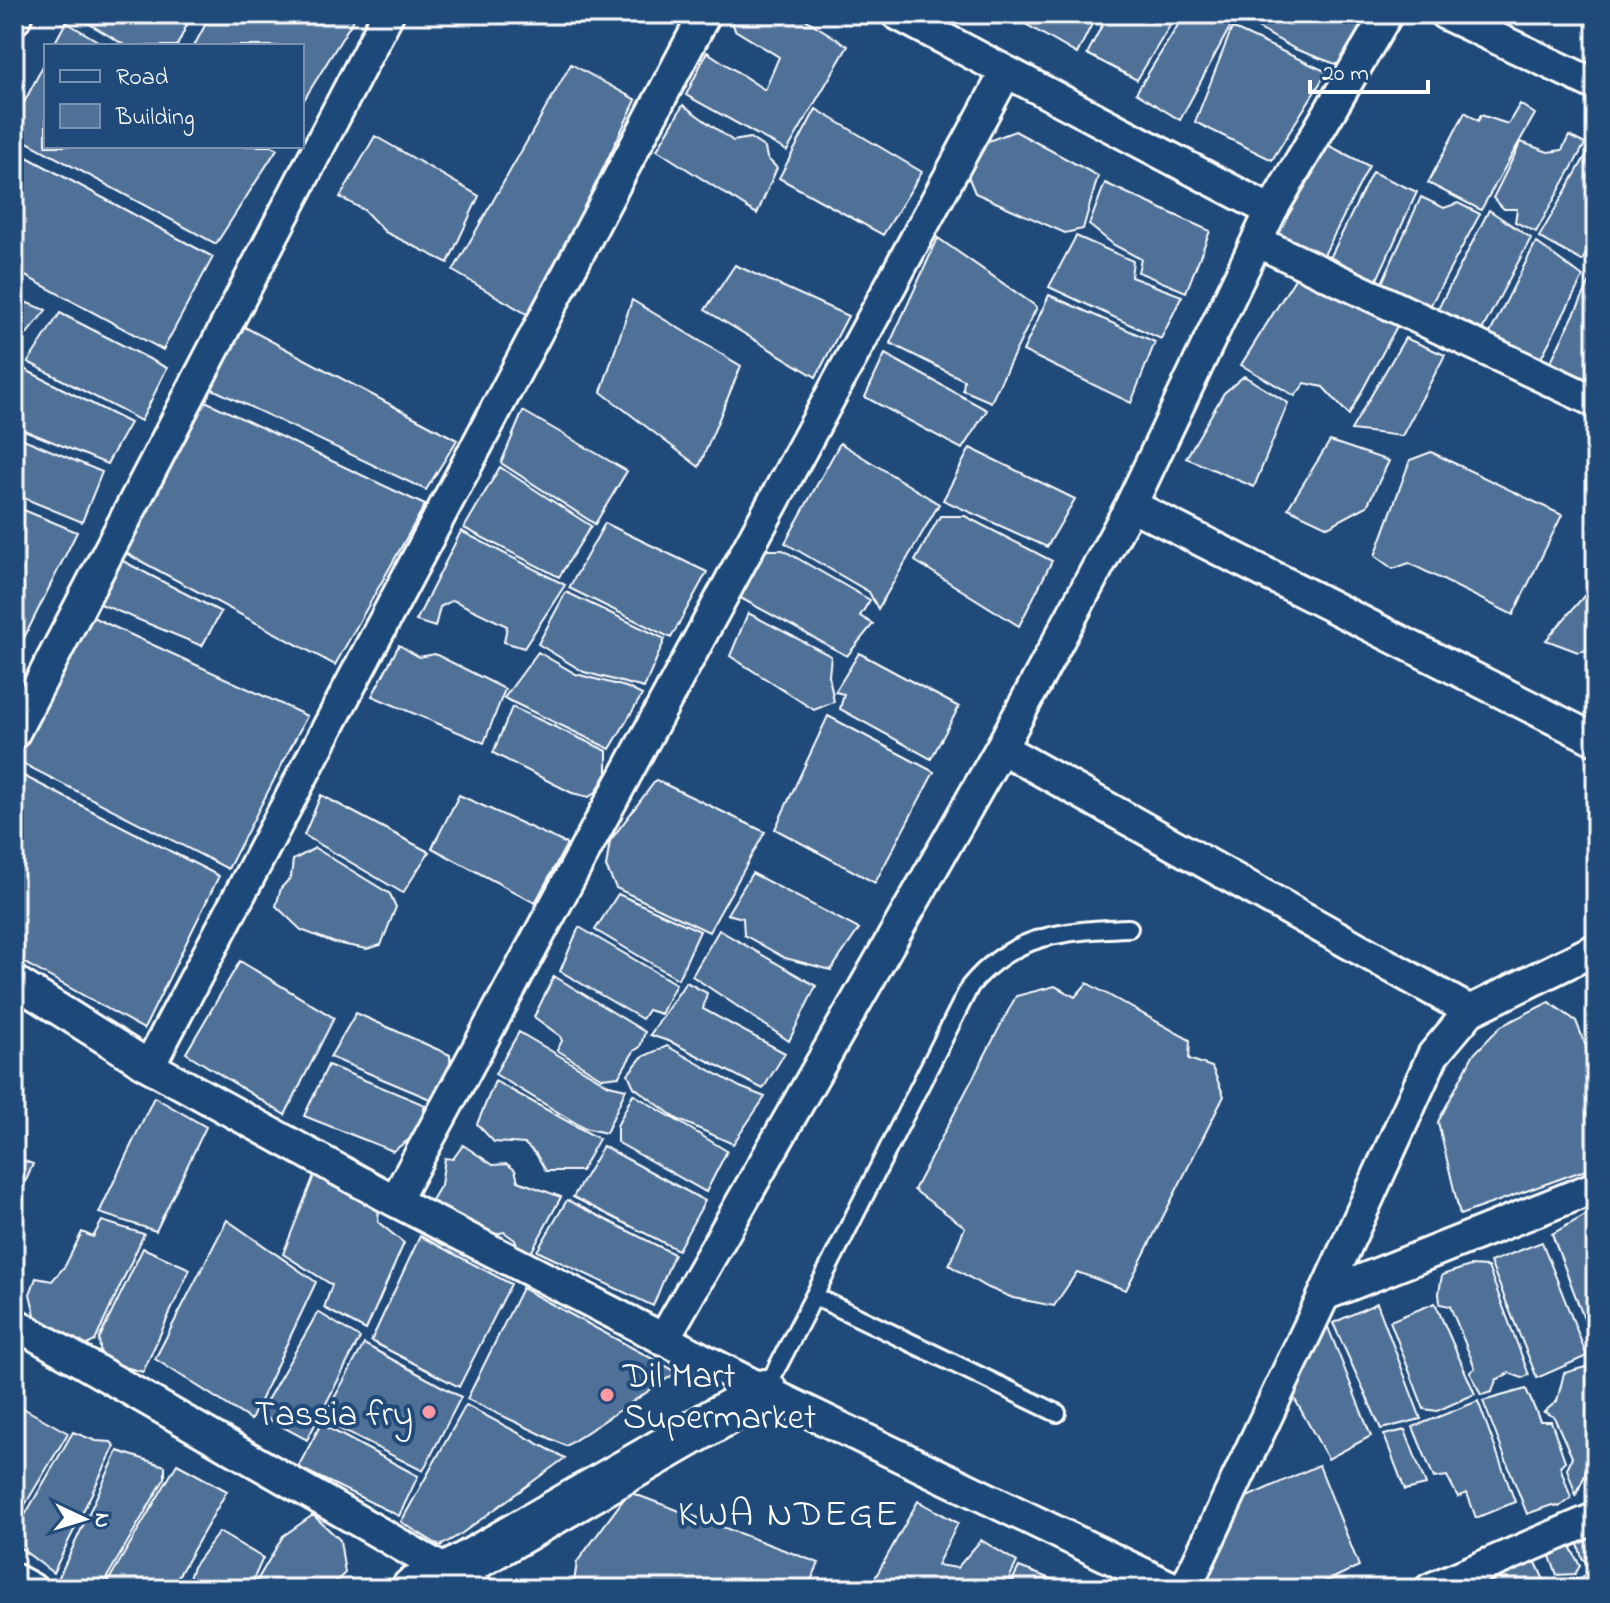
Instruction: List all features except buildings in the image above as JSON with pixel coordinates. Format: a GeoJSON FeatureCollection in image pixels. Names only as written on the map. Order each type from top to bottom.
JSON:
{"type":"FeatureCollection","features":[{"type":"Feature","properties":{"kind":"street"},"geometry":{"type":"LineString","coordinates":[[14,20],[17,14]]}},
{"type":"Feature","properties":{"kind":"street"},"geometry":{"type":"LineString","coordinates":[[14,733],[388,14]]}},
{"type":"Feature","properties":{"kind":"street"},"geometry":{"type":"LineString","coordinates":[[149,1066],[705,14]]}},
{"type":"Feature","properties":{"kind":"street"},"geometry":{"type":"LineString","coordinates":[[897,14],[1271,211]]}},
{"type":"Feature","properties":{"kind":"street"},"geometry":{"type":"LineString","coordinates":[[663,1340],[1001,748],[1131,505],[1271,211],[1387,14]]}},
{"type":"Feature","properties":{"kind":"street"},"geometry":{"type":"LineString","coordinates":[[1445,14],[1596,85]]}},
{"type":"Feature","properties":{"kind":"street"},"geometry":{"type":"LineString","coordinates":[[395,1201],[1006,72]]}},
{"type":"Feature","properties":{"kind":"street"},"geometry":{"type":"LineString","coordinates":[[1258,242],[1596,402]]}},
{"type":"Feature","properties":{"kind":"street"},"geometry":{"type":"LineString","coordinates":[[1131,505],[1596,740]]}},
{"type":"Feature","properties":{"kind":"street"},"geometry":{"type":"LineString","coordinates":[[1001,748],[1470,1011]]}},
{"type":"Feature","properties":{"kind":"street"},"geometry":{"type":"LineString","coordinates":[[1185,1589],[1433,1055],[1470,1011],[1501,993],[1596,949]]}},
{"type":"Feature","properties":{"kind":"street"},"geometry":{"type":"LineString","coordinates":[[14,981],[149,1066],[395,1201],[765,1391],[1175,1589]]}},
{"type":"Feature","properties":{"kind":"street"},"geometry":{"type":"LineString","coordinates":[[1324,1295],[1596,1187]]}},
{"type":"Feature","properties":{"kind":"street"},"geometry":{"type":"LineString","coordinates":[[14,1323],[464,1580]]}},
{"type":"Feature","properties":{"kind":"street"},"geometry":{"type":"LineString","coordinates":[[413,1589],[464,1580],[765,1391]]}},
{"type":"Feature","properties":{"kind":"street"},"geometry":{"type":"LineString","coordinates":[[1430,1589],[1596,1518]]}},
{"type":"Feature","properties":{"kind":"street"},"geometry":{"type":"LineString","coordinates":[[14,1579],[32,1589]]}},
{"type":"Feature","properties":{"kind":"lane"},"geometry":{"type":"LineString","coordinates":[[765,1391],[970,986],[987,965],[1019,946],[1042,937],[1079,930],[1129,928]]}},
{"type":"Feature","properties":{"kind":"lane"},"geometry":{"type":"LineString","coordinates":[[814,1296],[1057,1413]]}},
{"type":"Feature","properties":{"kind":"place","name":"Dil Mart Supermarket"},"geometry":{"type":"Point","coordinates":[607,1395]}},
{"type":"Feature","properties":{"kind":"place","name":"Tassia fry"},"geometry":{"type":"Point","coordinates":[429,1412]}},
{"type":"Feature","properties":{"kind":"district","name":"KWA NDEGE"},"geometry":{"type":"Point","coordinates":[789,1512]}}]}
